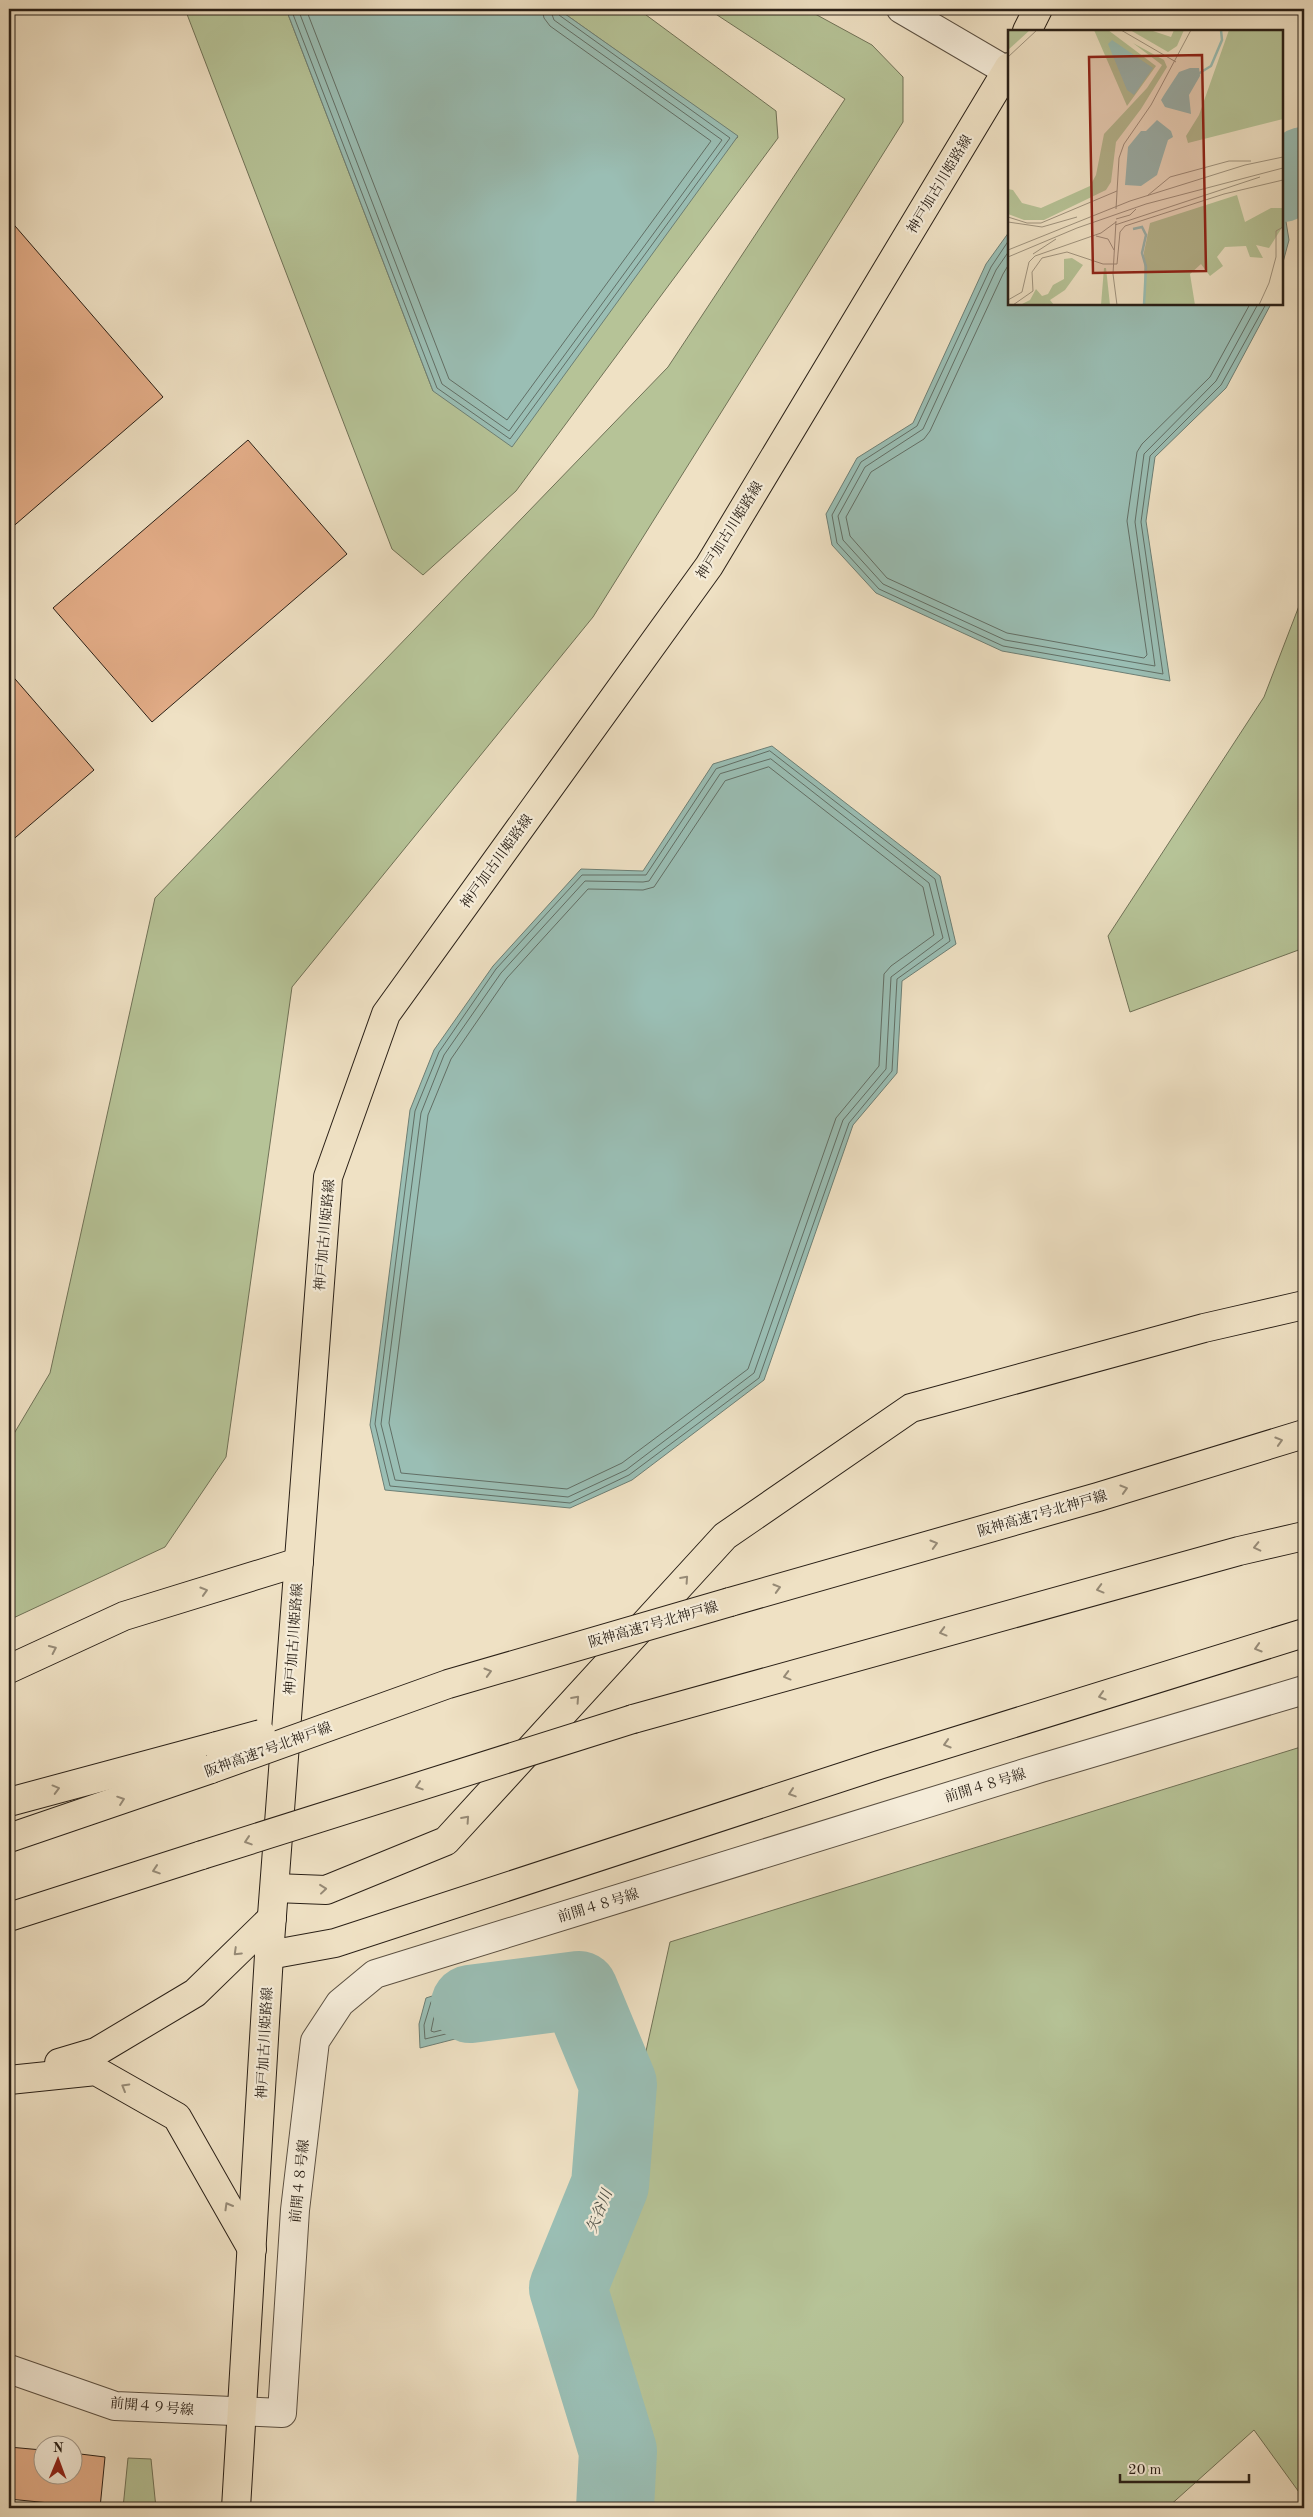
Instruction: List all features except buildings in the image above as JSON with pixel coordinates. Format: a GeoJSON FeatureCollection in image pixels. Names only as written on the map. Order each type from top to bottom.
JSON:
{"type":"FeatureCollection","features":[{"type":"Feature","properties":{"kind":"main road"},"geometry":{"type":"LineString","coordinates":[[1028,30],[1038,9]]}},
{"type":"Feature","properties":{"kind":"main road","name":"神戸加古川姫路線"},"geometry":{"type":"LineString","coordinates":[[236,2508],[269,1955],[328,1177],[386,1014],[709,566],[1008,69]]}},
{"type":"Feature","properties":{"kind":"main road"},"geometry":{"type":"LineString","coordinates":[[274,1888],[326,1890],[446,1841],[725,1536],[911,1408],[1204,1328],[1304,1305]]}},
{"type":"Feature","properties":{"kind":"main road","name":"阪神高速7号北神戸線"},"geometry":{"type":"LineString","coordinates":[[9,1838],[214,1758],[448,1684],[1089,1500],[1304,1434]]}},
{"type":"Feature","properties":{"kind":"main road"},"geometry":{"type":"LineString","coordinates":[[9,1917],[633,1718],[1239,1551],[1304,1536]]}},
{"type":"Feature","properties":{"kind":"main road"},"geometry":{"type":"LineString","coordinates":[[9,1670],[124,1616],[299,1562]]}},
{"type":"Feature","properties":{"kind":"main road"},"geometry":{"type":"LineString","coordinates":[[269,1955],[335,1943],[878,1765],[1304,1633]]}},
{"type":"Feature","properties":{"kind":"main road"},"geometry":{"type":"LineString","coordinates":[[9,1802],[214,1758]]}},
{"type":"Feature","properties":{"kind":"main road"},"geometry":{"type":"LineString","coordinates":[[9,2080],[96,2052],[195,1993],[272,1918]]}},
{"type":"Feature","properties":{"kind":"main road"},"geometry":{"type":"LineString","coordinates":[[9,2080],[96,2071],[177,2116],[252,2249]]}},
{"type":"Feature","properties":{"kind":"street"},"geometry":{"type":"LineString","coordinates":[[901,9],[1008,69]]}},
{"type":"Feature","properties":{"kind":"street","name":"前開４８号線"},"geometry":{"type":"LineString","coordinates":[[242,2412],[282,2413],[295,2210],[315,2041],[340,2003],[375,1974],[1031,1770],[1304,1690]]}},
{"type":"Feature","properties":{"kind":"street","name":"前開４９号線"},"geometry":{"type":"LineString","coordinates":[[9,2369],[115,2406],[242,2412]]}},
{"type":"Feature","properties":{"kind":"green space"},"geometry":{"type":"Polygon","coordinates":[[[185,9],[286,9],[433,391],[738,137],[558,9],[638,9],[776,111],[778,138],[516,491],[423,575],[392,549],[185,9]]]}},
{"type":"Feature","properties":{"kind":"green space"},"geometry":{"type":"Polygon","coordinates":[[[708,9],[806,9],[872,45],[903,77],[903,122],[593,617],[292,987],[226,1457],[165,1547],[9,1620],[9,1442],[50,1373],[155,898],[668,367],[845,99],[708,9]]]}},
{"type":"Feature","properties":{"kind":"green space"},"geometry":{"type":"Polygon","coordinates":[[[1304,593],[1304,948],[1130,1012],[1108,936],[1264,697],[1304,593]]]}},
{"type":"Feature","properties":{"kind":"green space"},"geometry":{"type":"Polygon","coordinates":[[[1304,1746],[1304,2499],[1254,2430],[1167,2508],[596,2508],[597,2274],[670,1942],[1304,1746]]]}},
{"type":"Feature","properties":{"kind":"green space"},"geometry":{"type":"Polygon","coordinates":[[[128,2458],[151,2459],[156,2508],[123,2508],[128,2458]]]}},
{"type":"Feature","properties":{"kind":"water"},"geometry":{"type":"Polygon","coordinates":[[[286,9],[558,9],[738,136],[512,447],[433,391],[286,9]]]}},
{"type":"Feature","properties":{"kind":"water"},"geometry":{"type":"Polygon","coordinates":[[[1283,203],[1289,240],[1283,262],[1283,203]]]}},
{"type":"Feature","properties":{"kind":"water"},"geometry":{"type":"Polygon","coordinates":[[[1008,233],[1008,305],[1270,305],[1226,388],[1155,457],[1146,521],[1170,681],[1002,651],[876,593],[832,545],[826,514],[857,458],[913,423],[986,264],[1008,233]]]}},
{"type":"Feature","properties":{"kind":"water"},"geometry":{"type":"Polygon","coordinates":[[[772,746],[940,876],[956,944],[902,981],[897,1073],[853,1125],[764,1380],[632,1480],[570,1508],[385,1490],[370,1425],[410,1110],[434,1050],[493,966],[581,869],[643,871],[713,764],[772,746]]]}},
{"type":"Feature","properties":{"kind":"water"},"geometry":{"type":"Polygon","coordinates":[[[522,1967],[572,2009],[420,2048],[419,2024],[426,1998],[522,1967]]]}},
{"type":"Feature","properties":{"kind":"waterway","name":"矢谷川"},"geometry":{"type":"LineString","coordinates":[[1283,182],[1304,166]]}},
{"type":"Feature","properties":{"kind":"waterway","name":"矢谷川"},"geometry":{"type":"LineString","coordinates":[[470,2004],[579,1990],[618,2084],[610,2185],[568,2288],[618,2451],[615,2508]]}}]}
